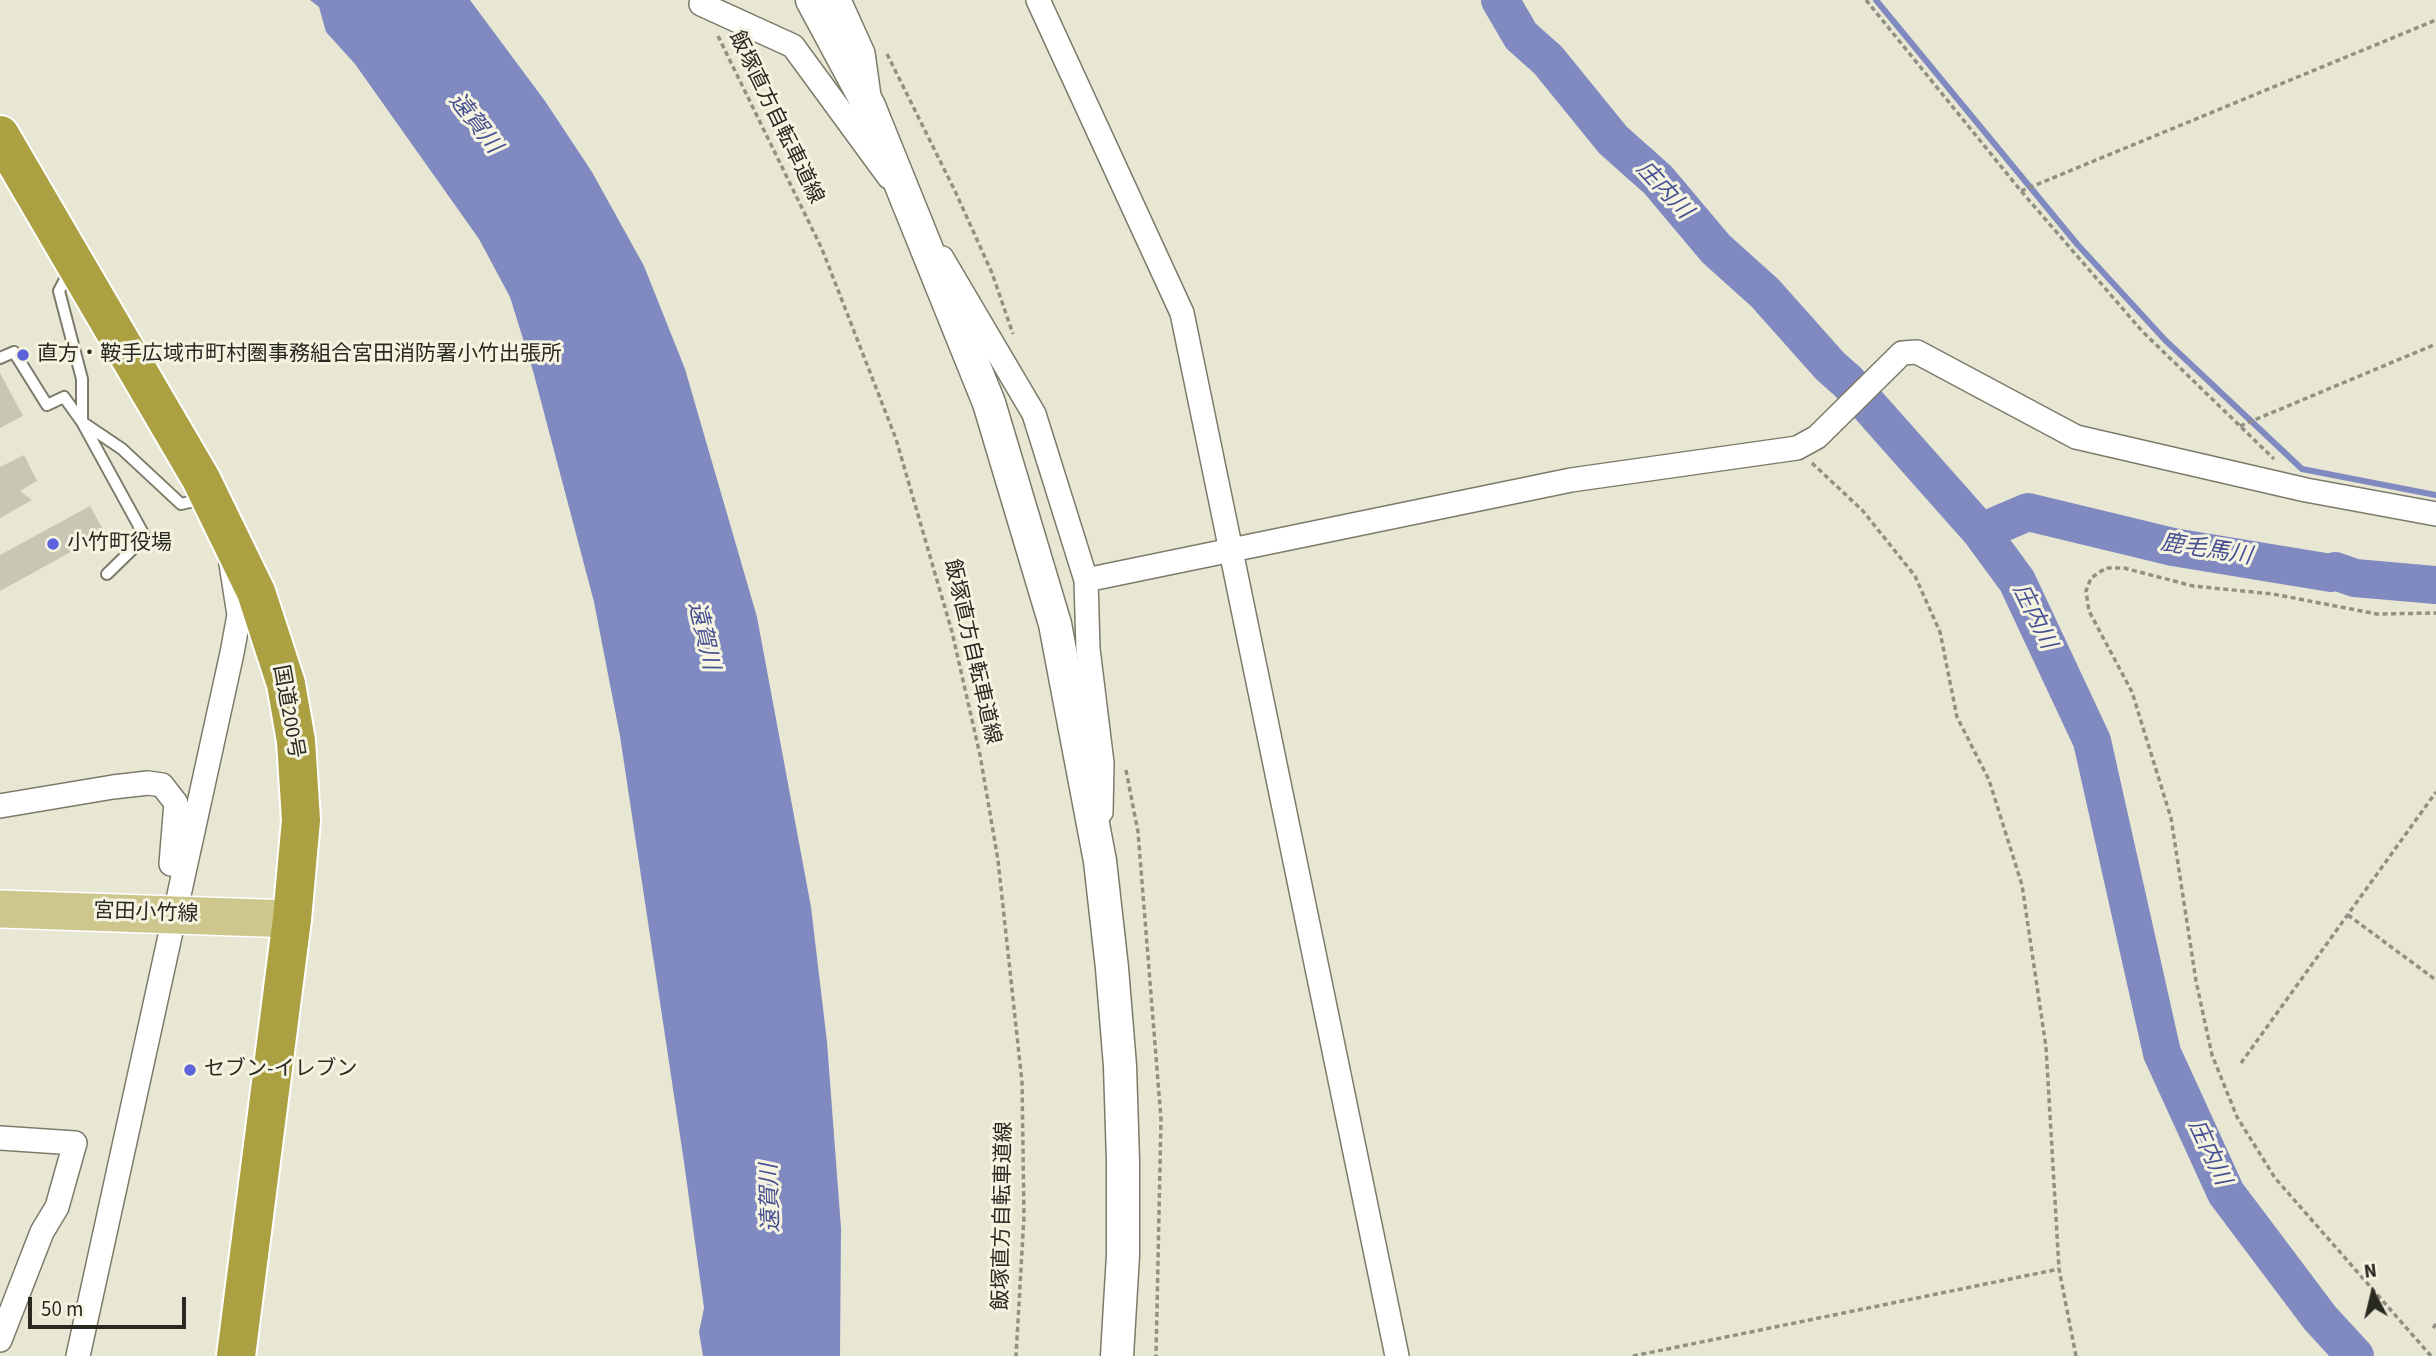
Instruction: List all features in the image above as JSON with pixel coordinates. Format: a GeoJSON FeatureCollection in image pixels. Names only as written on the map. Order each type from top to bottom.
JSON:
{"type":"FeatureCollection","features":[{"type":"Feature","properties":{"kind":"highway","name":"国道200号"},"geometry":{"type":"LineString","coordinates":[[0,135],[218,512],[272,637],[286,684],[296,741],[301,820],[292,919],[236,1356]]}},
{"type":"Feature","properties":{"kind":"main road","name":"宮田小竹線"},"geometry":{"type":"LineString","coordinates":[[0,909],[292,919]]}},
{"type":"Feature","properties":{"kind":"street"},"geometry":{"type":"LineString","coordinates":[[811,0],[869,106],[989,403],[1055,624],[1097,842],[1112,968],[1121,1080],[1123,1255],[1117,1356]]}},
{"type":"Feature","properties":{"kind":"street"},"geometry":{"type":"LineString","coordinates":[[839,0],[863,53],[869,106]]}},
{"type":"Feature","properties":{"kind":"street"},"geometry":{"type":"LineString","coordinates":[[1038,0],[1182,313],[1398,1356]]}},
{"type":"Feature","properties":{"kind":"street"},"geometry":{"type":"LineString","coordinates":[[701,4],[793,46],[912,208],[1034,414],[1086,580],[1088,649],[1102,762],[1097,842]]}},
{"type":"Feature","properties":{"kind":"street"},"geometry":{"type":"LineString","coordinates":[[1086,580],[1571,480],[1807,442],[1902,353],[1917,352],[2077,437],[2306,490],[2436,514]]}},
{"type":"Feature","properties":{"kind":"street"},"geometry":{"type":"LineString","coordinates":[[78,1356],[171,914],[239,615],[218,512]]}},
{"type":"Feature","properties":{"kind":"street"},"geometry":{"type":"LineString","coordinates":[[0,806],[148,782],[162,785],[176,803],[174,847],[166,885],[171,914]]}},
{"type":"Feature","properties":{"kind":"street"},"geometry":{"type":"LineString","coordinates":[[0,1138],[75,1143],[57,1207],[10,1280],[0,1340]]}},
{"type":"Feature","properties":{"kind":"lane"},"geometry":{"type":"LineString","coordinates":[[74,261],[59,291],[82,379],[82,422]]}},
{"type":"Feature","properties":{"kind":"lane"},"geometry":{"type":"LineString","coordinates":[[0,358],[14,352],[47,405],[64,397],[82,422],[145,537],[107,573]]}},
{"type":"Feature","properties":{"kind":"lane"},"geometry":{"type":"LineString","coordinates":[[82,422],[122,449],[181,504],[218,512]]}},
{"type":"Feature","properties":{"kind":"path"},"geometry":{"type":"LineString","coordinates":[[1866,0],[2021,191],[2142,331],[2306,490]]}},
{"type":"Feature","properties":{"kind":"path","name":"飯塚直方自転車道線"},"geometry":{"type":"LineString","coordinates":[[701,4],[822,249],[896,439],[925,529],[952,632],[980,755],[998,860],[1022,1082],[1024,1216],[1016,1356]]}},
{"type":"Feature","properties":{"kind":"path"},"geometry":{"type":"LineString","coordinates":[[2021,191],[2436,20]]}},
{"type":"Feature","properties":{"kind":"path"},"geometry":{"type":"LineString","coordinates":[[883,48],[955,191],[992,273],[1013,338]]}},
{"type":"Feature","properties":{"kind":"path"},"geometry":{"type":"LineString","coordinates":[[2240,426],[2436,344]]}},
{"type":"Feature","properties":{"kind":"path"},"geometry":{"type":"LineString","coordinates":[[1807,442],[1915,576],[1940,632],[1957,718],[1989,780],[2022,886],[2046,1047],[2059,1269],[2076,1356]]}},
{"type":"Feature","properties":{"kind":"path"},"geometry":{"type":"LineString","coordinates":[[2431,1356],[2275,1178],[2237,1116],[2212,1055],[2196,981],[2171,818],[2132,692],[2089,611],[2086,591],[2091,578],[2106,568],[2124,568],[2193,586],[2273,594],[2378,614],[2436,612]]}},
{"type":"Feature","properties":{"kind":"path"},"geometry":{"type":"LineString","coordinates":[[1124,764],[1139,846],[1161,1119],[1156,1356]]}},
{"type":"Feature","properties":{"kind":"path"},"geometry":{"type":"LineString","coordinates":[[2241,1063],[2436,792]]}},
{"type":"Feature","properties":{"kind":"path"},"geometry":{"type":"LineString","coordinates":[[2348,915],[2436,979]]}},
{"type":"Feature","properties":{"kind":"path"},"geometry":{"type":"LineString","coordinates":[[1633,1356],[2059,1269]]}},
{"type":"Feature","properties":{"kind":"water","name":"遠賀川"},"geometry":{"type":"Polygon","coordinates":[[[310,0],[470,0],[545,101],[592,172],[644,266],[685,369],[757,617],[811,907],[827,1042],[841,1228],[840,1356],[703,1356],[699,1332],[704,1308],[620,736],[594,602],[533,371],[510,297],[479,239],[355,64],[326,32],[319,7],[310,0]]]}},
{"type":"Feature","properties":{"kind":"building"},"geometry":{"type":"Polygon","coordinates":[[[0,373],[23,416],[0,428],[0,373]]]}},
{"type":"Feature","properties":{"kind":"building","name":"小竹町役場"},"geometry":{"type":"Polygon","coordinates":[[[24,455],[37,481],[20,491],[32,500],[0,518],[0,467],[24,455]]]}},
{"type":"Feature","properties":{"kind":"building","name":"小竹町役場"},"geometry":{"type":"Polygon","coordinates":[[[90,506],[105,533],[0,591],[0,555],[90,506]]]}},
{"type":"Feature","properties":{"kind":"waterway","name":"庄内川"},"geometry":{"type":"LineString","coordinates":[[1500,0],[1521,36],[1548,60],[1613,140],[1658,180],[1716,249],[1765,293],[1830,366],[1848,382],[1981,532],[2017,581],[2092,741],[2162,1053],[2226,1193],[2320,1318],[2355,1356]]}},
{"type":"Feature","properties":{"kind":"waterway"},"geometry":{"type":"LineString","coordinates":[[1876,0],[2077,244],[2165,340],[2302,469],[2436,495]]}},
{"type":"Feature","properties":{"kind":"waterway","name":"鹿毛馬川"},"geometry":{"type":"LineString","coordinates":[[1981,532],[2028,512],[2173,547],[2331,573],[2335,571],[2355,578],[2436,585]]}},
{"type":"Feature","properties":{"kind":"place","name":"直方・鞍手広域市町村圏事務組合宮田消防署小竹出張所"},"geometry":{"type":"Point","coordinates":[23,355]}},
{"type":"Feature","properties":{"kind":"place","name":"小竹町役場"},"geometry":{"type":"Point","coordinates":[53,544]}},
{"type":"Feature","properties":{"kind":"place","name":"セブン-イレブン"},"geometry":{"type":"Point","coordinates":[190,1070]}}]}
